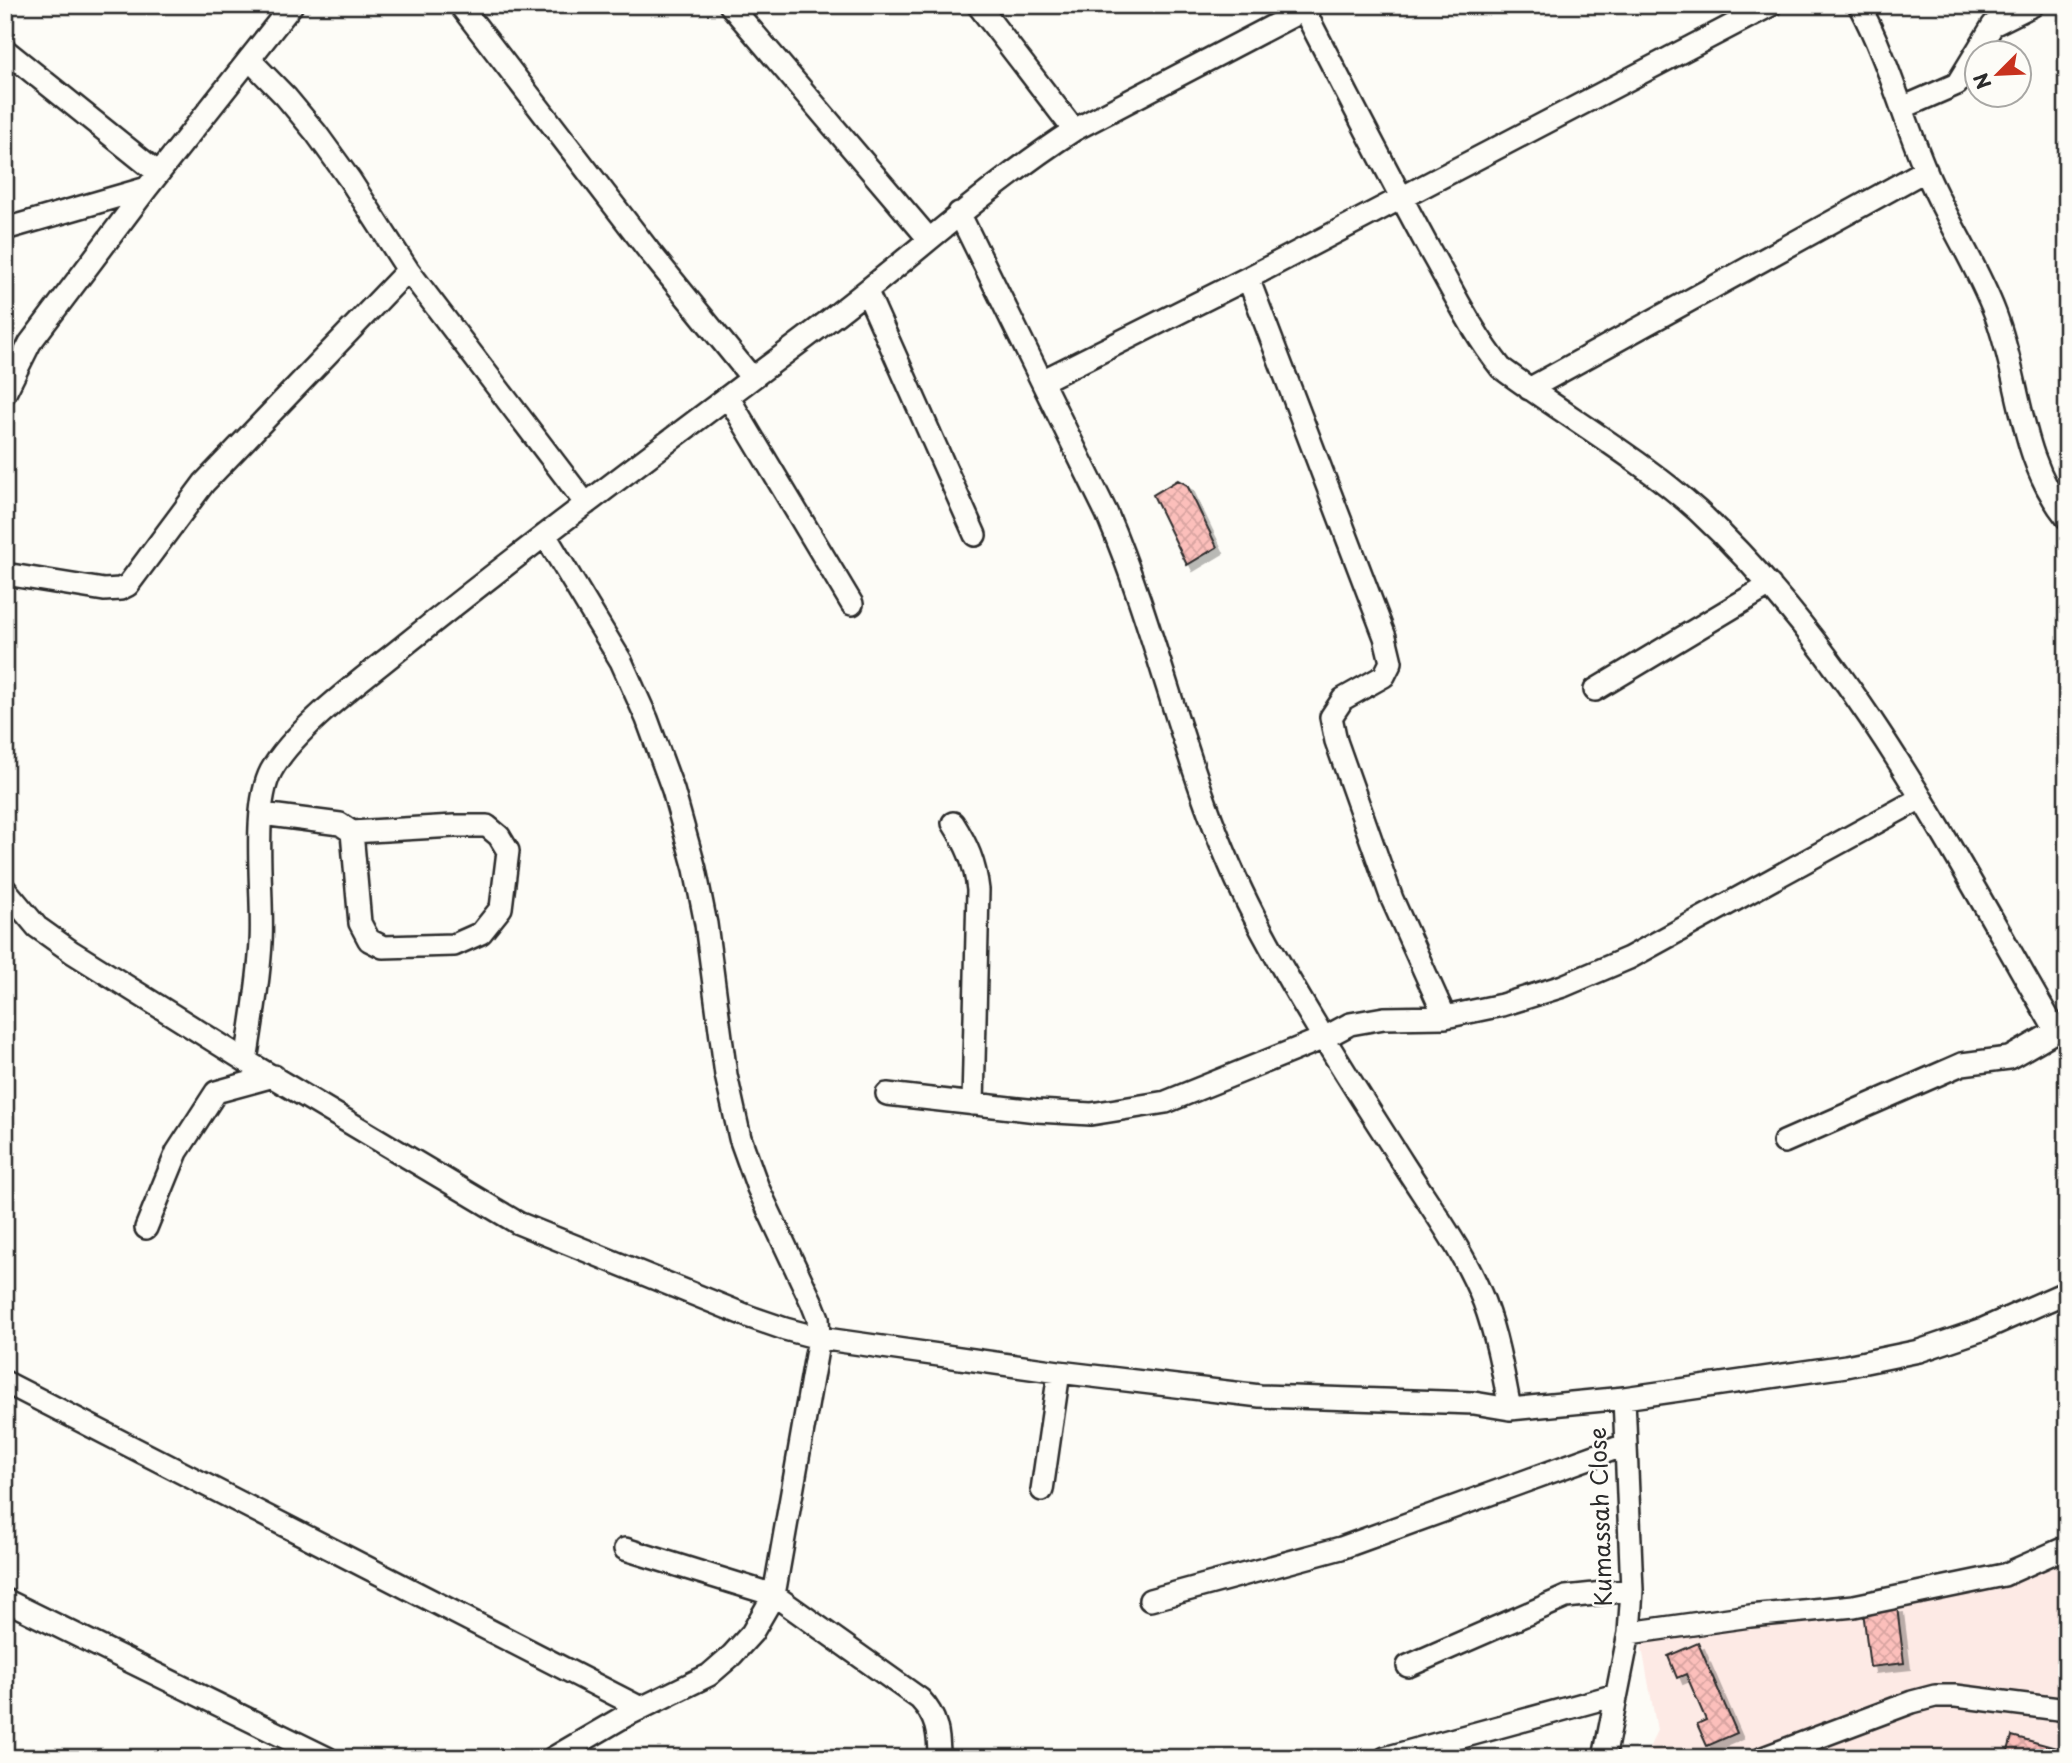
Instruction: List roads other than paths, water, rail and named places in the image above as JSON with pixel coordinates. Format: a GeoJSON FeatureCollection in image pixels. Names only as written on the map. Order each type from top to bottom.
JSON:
{"type":"FeatureCollection","features":[{"type":"Feature","properties":{"kind":"street"},"geometry":{"type":"LineString","coordinates":[[5,393],[30,343],[153,180],[292,5]]}},
{"type":"Feature","properties":{"kind":"street"},"geometry":{"type":"LineString","coordinates":[[460,5],[649,251],[752,378]]}},
{"type":"Feature","properties":{"kind":"street"},"geometry":{"type":"LineString","coordinates":[[730,5],[929,239]]}},
{"type":"Feature","properties":{"kind":"street"},"geometry":{"type":"LineString","coordinates":[[978,5],[1074,130]]}},
{"type":"Feature","properties":{"kind":"street"},"geometry":{"type":"LineString","coordinates":[[1042,381],[1402,199],[1771,5]]}},
{"type":"Feature","properties":{"kind":"street"},"geometry":{"type":"LineString","coordinates":[[1859,5],[1875,37],[1926,170],[1995,313],[2034,460],[2048,491],[2067,518]]}},
{"type":"Feature","properties":{"kind":"street"},"geometry":{"type":"LineString","coordinates":[[1902,108],[1956,84],[1993,25],[2032,5]]}},
{"type":"Feature","properties":{"kind":"street"},"geometry":{"type":"LineString","coordinates":[[246,1061],[261,943],[262,803],[270,773],[285,751],[312,723],[476,588],[867,292],[959,213],[1044,149],[1274,14],[1309,8],[1402,199],[1473,329],[1489,353],[1501,368],[1529,389],[1645,468],[1697,511],[1770,585],[1861,707],[1921,798],[2061,1027],[2009,1058],[1962,1064],[1784,1142]]}},
{"type":"Feature","properties":{"kind":"street"},"geometry":{"type":"LineString","coordinates":[[5,50],[153,180]]}},
{"type":"Feature","properties":{"kind":"street"},"geometry":{"type":"LineString","coordinates":[[248,58],[316,133],[408,270],[586,504]]}},
{"type":"Feature","properties":{"kind":"street"},"geometry":{"type":"LineString","coordinates":[[1529,389],[1926,170]]}},
{"type":"Feature","properties":{"kind":"street"},"geometry":{"type":"LineString","coordinates":[[5,229],[153,180]]}},
{"type":"Feature","properties":{"kind":"street"},"geometry":{"type":"LineString","coordinates":[[959,213],[1128,562],[1220,845],[1254,916],[1324,1038],[1460,1252],[1497,1339],[1510,1409]]}},
{"type":"Feature","properties":{"kind":"street"},"geometry":{"type":"LineString","coordinates":[[5,575],[104,590],[120,589],[128,585],[204,483],[408,270]]}},
{"type":"Feature","properties":{"kind":"street"},"geometry":{"type":"LineString","coordinates":[[1248,278],[1385,637],[1391,662],[1384,676],[1343,699],[1331,717],[1336,741],[1392,899],[1445,1017]]}},
{"type":"Feature","properties":{"kind":"street"},"geometry":{"type":"LineString","coordinates":[[867,292],[975,535]]}},
{"type":"Feature","properties":{"kind":"street"},"geometry":{"type":"LineString","coordinates":[[728,397],[852,604]]}},
{"type":"Feature","properties":{"kind":"street"},"geometry":{"type":"LineString","coordinates":[[545,535],[621,661],[647,719],[673,790],[695,869],[706,924],[726,1075],[740,1138],[758,1188],[812,1303],[818,1318],[820,1338],[774,1595],[752,1633],[709,1675],[641,1708],[584,1750],[553,1758]]}},
{"type":"Feature","properties":{"kind":"street"},"geometry":{"type":"LineString","coordinates":[[1595,690],[1770,585]]}},
{"type":"Feature","properties":{"kind":"street"},"geometry":{"type":"LineString","coordinates":[[887,1094],[1091,1114],[1166,1102],[1362,1020],[1445,1017],[1502,1005],[1563,986],[1629,958],[1921,798]]}},
{"type":"Feature","properties":{"kind":"street"},"geometry":{"type":"LineString","coordinates":[[262,814],[341,824],[352,832],[487,826],[499,836],[508,851],[501,908],[481,933],[454,945],[383,947],[376,944],[369,940],[360,923],[352,832]]}},
{"type":"Feature","properties":{"kind":"street"},"geometry":{"type":"LineString","coordinates":[[953,823],[968,847],[975,867],[978,890],[973,1104]]}},
{"type":"Feature","properties":{"kind":"street"},"geometry":{"type":"LineString","coordinates":[[6,895],[37,927],[72,952],[246,1061],[518,1223],[750,1317],[820,1338],[1059,1372],[1260,1395],[1474,1403],[1510,1409],[1624,1398],[1846,1366],[1919,1351],[1981,1330],[2067,1292]]}},
{"type":"Feature","properties":{"kind":"street"},"geometry":{"type":"LineString","coordinates":[[146,1228],[177,1152],[216,1092],[274,1076]]}},
{"type":"Feature","properties":{"kind":"street"},"geometry":{"type":"LineString","coordinates":[[1042,1490],[1059,1372]]}},
{"type":"Feature","properties":{"kind":"street"},"geometry":{"type":"LineString","coordinates":[[5,1382],[641,1708]]}},
{"type":"Feature","properties":{"kind":"street","name":"Kumassah Close"},"geometry":{"type":"LineString","coordinates":[[1604,1758],[1629,1633],[1632,1590],[1624,1398]]}},
{"type":"Feature","properties":{"kind":"street"},"geometry":{"type":"LineString","coordinates":[[1150,1600],[1342,1548],[1625,1446]]}},
{"type":"Feature","properties":{"kind":"street"},"geometry":{"type":"LineString","coordinates":[[1629,1633],[1750,1616],[1854,1606],[2004,1575],[2067,1547]]}},
{"type":"Feature","properties":{"kind":"street"},"geometry":{"type":"LineString","coordinates":[[625,1549],[774,1595],[920,1699],[936,1722],[939,1758]]}},
{"type":"Feature","properties":{"kind":"street"},"geometry":{"type":"LineString","coordinates":[[1408,1666],[1566,1597],[1632,1590]]}},
{"type":"Feature","properties":{"kind":"street"},"geometry":{"type":"LineString","coordinates":[[5,1600],[327,1758]]}},
{"type":"Feature","properties":{"kind":"street"},"geometry":{"type":"LineString","coordinates":[[1385,1758],[1616,1695]]}},
{"type":"Feature","properties":{"kind":"street"},"geometry":{"type":"LineString","coordinates":[[1763,1758],[1912,1702],[1935,1696],[1956,1696],[2067,1710]]}}]}
